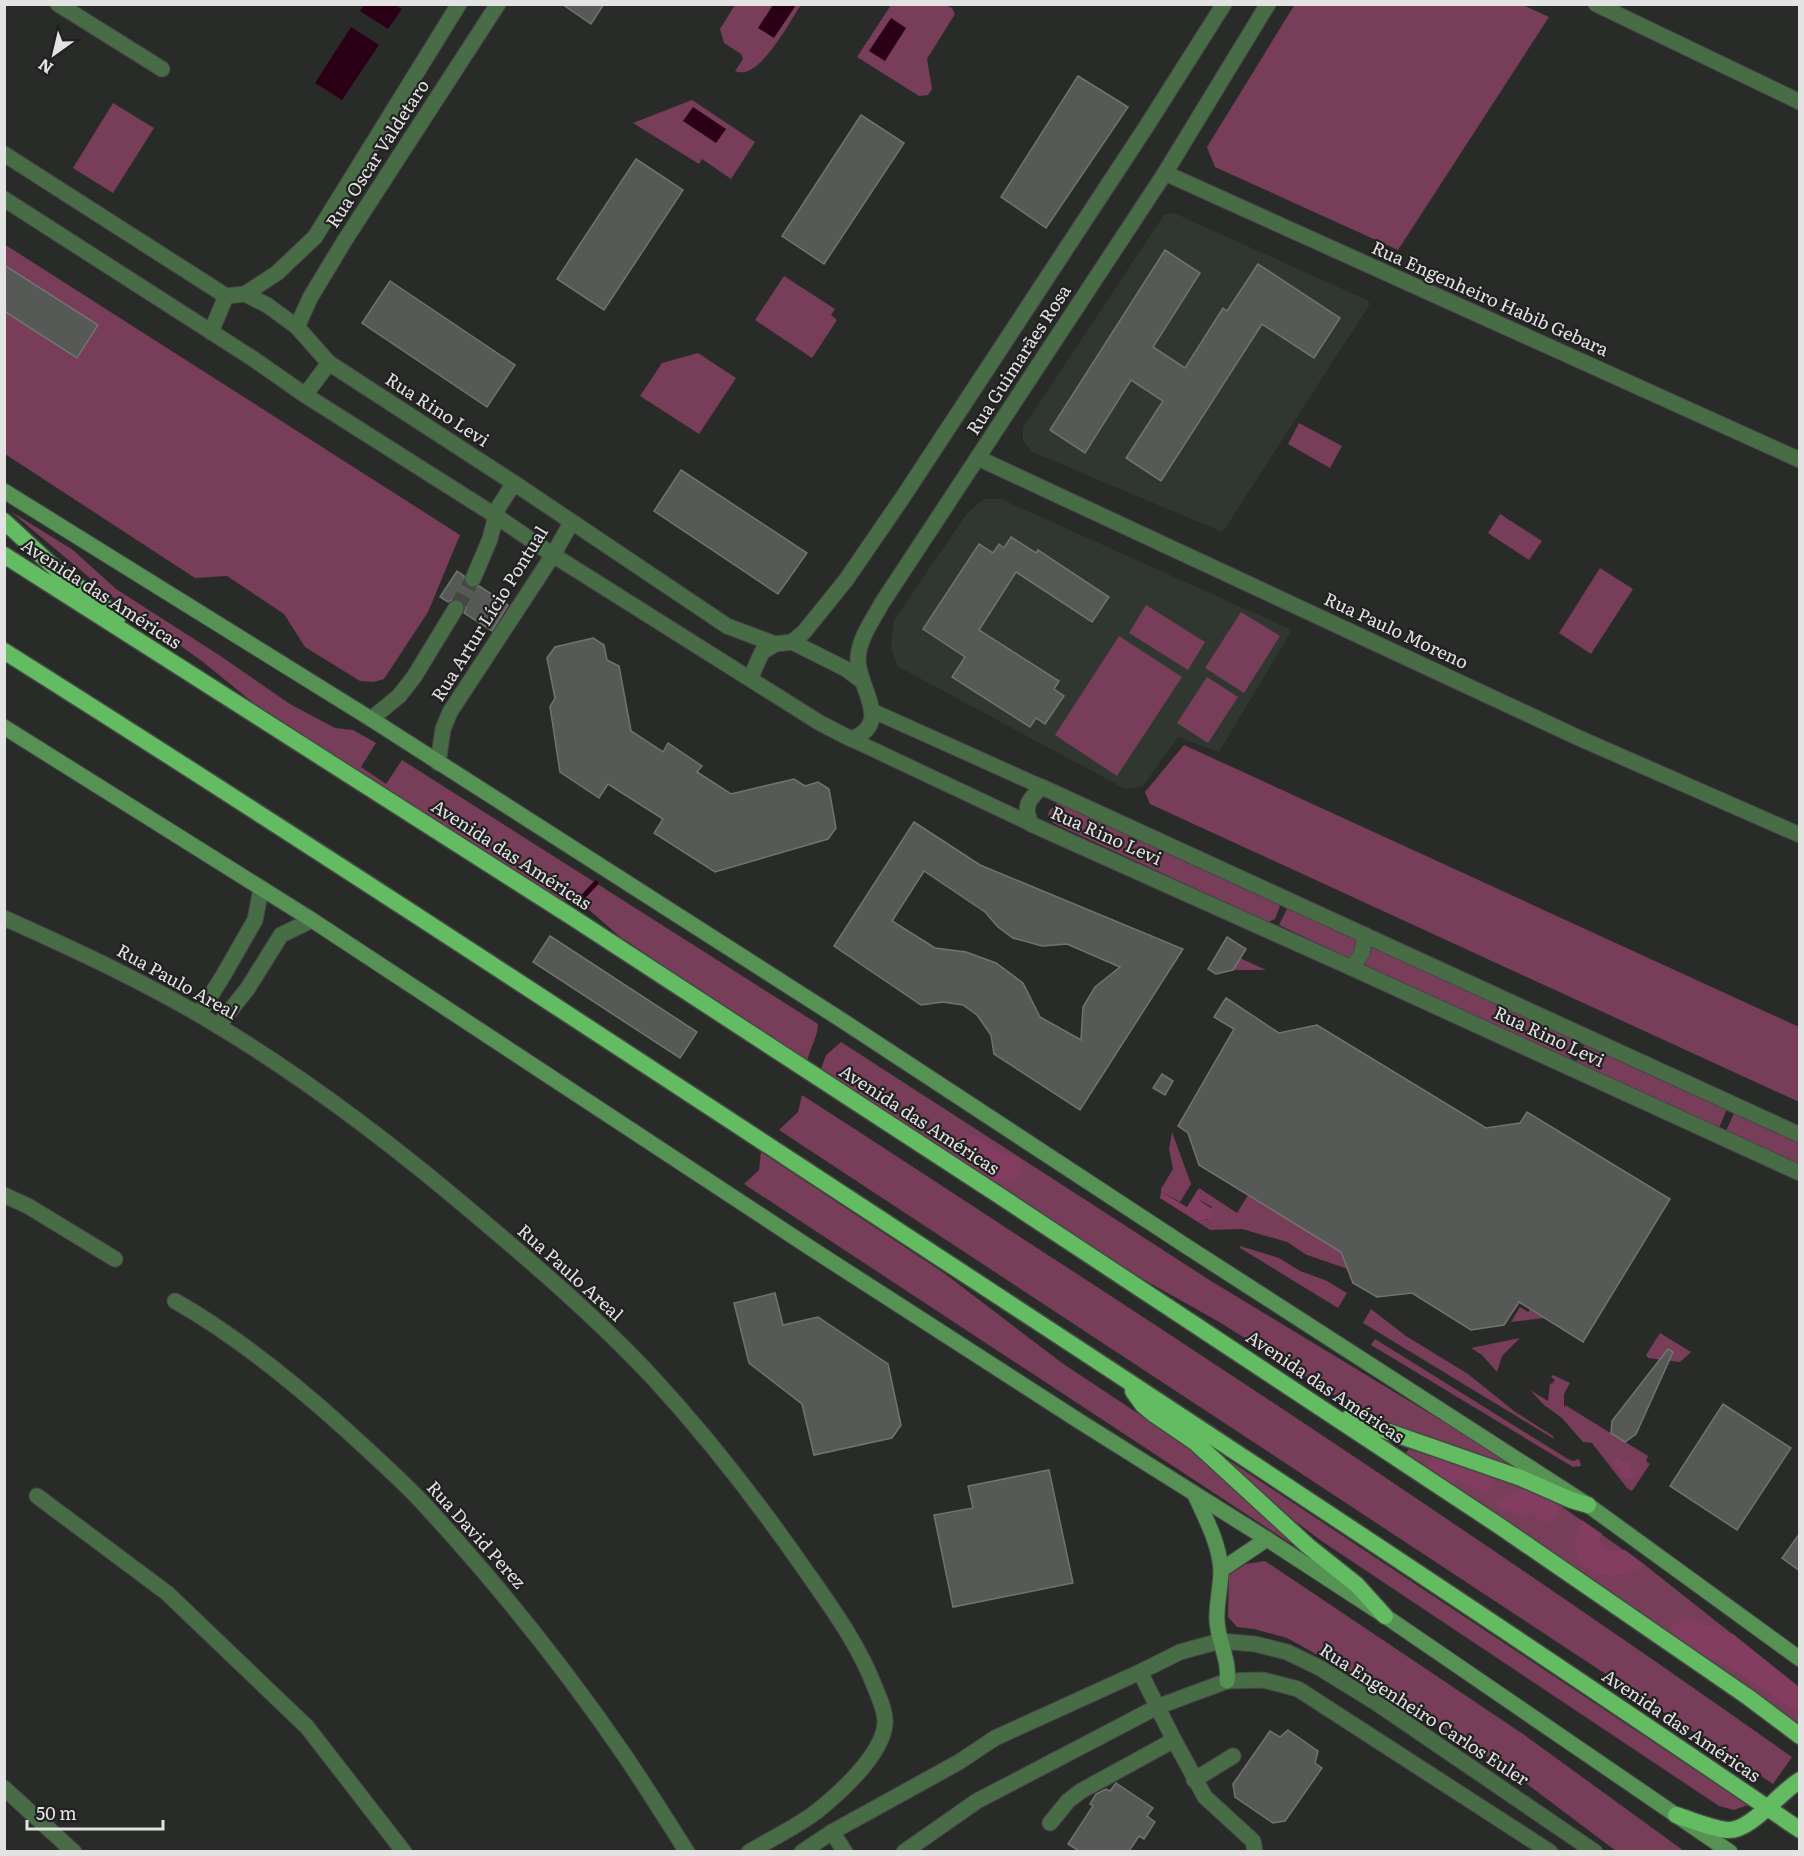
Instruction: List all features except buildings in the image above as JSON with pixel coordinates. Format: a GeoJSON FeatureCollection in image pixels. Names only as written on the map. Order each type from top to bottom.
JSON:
{"type":"FeatureCollection","features":[{"type":"Feature","properties":{"kind":"highway"},"geometry":{"type":"LineString","coordinates":[[4,521],[58,572],[118,616],[140,643]]}},
{"type":"Feature","properties":{"kind":"highway","name":"Avenida das Américas"},"geometry":{"type":"LineString","coordinates":[[4,555],[847,1096],[1326,1410],[1728,1683],[1800,1736]]}},
{"type":"Feature","properties":{"kind":"highway","name":"Avenida das Américas"},"geometry":{"type":"LineString","coordinates":[[4,651],[398,902],[1126,1380],[1800,1830]]}},
{"type":"Feature","properties":{"kind":"highway"},"geometry":{"type":"LineString","coordinates":[[1126,1380],[1149,1410],[1196,1443],[1308,1546],[1357,1585],[1385,1616]]}},
{"type":"Feature","properties":{"kind":"highway"},"geometry":{"type":"LineString","coordinates":[[1326,1410],[1521,1478],[1588,1505]]}},
{"type":"Feature","properties":{"kind":"highway"},"geometry":{"type":"LineString","coordinates":[[1676,1815],[1726,1830],[1735,1829],[1751,1822],[1793,1784],[1800,1765]]}},
{"type":"Feature","properties":{"kind":"main road","name":"Avenida das Américas"},"geometry":{"type":"LineString","coordinates":[[4,491],[371,719],[840,1019],[1186,1246],[1588,1505],[1800,1659]]}},
{"type":"Feature","properties":{"kind":"main road"},"geometry":{"type":"LineString","coordinates":[[4,728],[312,920],[800,1241],[1267,1539],[1385,1616],[1730,1851]]}},
{"type":"Feature","properties":{"kind":"main road"},"geometry":{"type":"LineString","coordinates":[[1195,1495],[1217,1548],[1221,1570],[1217,1620],[1227,1665],[1227,1681]]}},
{"type":"Feature","properties":{"kind":"main road"},"geometry":{"type":"LineString","coordinates":[[1221,1570],[1267,1539]]}},
{"type":"Feature","properties":{"kind":"street"},"geometry":{"type":"LineString","coordinates":[[58,4],[162,69]]}},
{"type":"Feature","properties":{"kind":"street","name":"Rua Oscar Valdetaro"},"geometry":{"type":"LineString","coordinates":[[245,294],[277,273],[315,237],[459,4]]}},
{"type":"Feature","properties":{"kind":"street","name":"Rua Oscar Valdetaro"},"geometry":{"type":"LineString","coordinates":[[297,327],[310,298],[345,240],[498,4]]}},
{"type":"Feature","properties":{"kind":"street","name":"Rua Guimarães Rosa"},"geometry":{"type":"LineString","coordinates":[[792,642],[804,632],[846,580],[903,496],[1148,124],[1224,4]]}},
{"type":"Feature","properties":{"kind":"street","name":"Rua Guimarães Rosa"},"geometry":{"type":"LineString","coordinates":[[873,711],[862,681],[858,658],[863,636],[882,603],[1165,173],[1268,4]]}},
{"type":"Feature","properties":{"kind":"street"},"geometry":{"type":"LineString","coordinates":[[1596,4],[1800,102]]}},
{"type":"Feature","properties":{"kind":"street"},"geometry":{"type":"LineString","coordinates":[[4,154],[226,296],[245,294]]}},
{"type":"Feature","properties":{"kind":"street","name":"Rua Engenheiro Habib Gebara"},"geometry":{"type":"LineString","coordinates":[[1165,173],[1800,460]]}},
{"type":"Feature","properties":{"kind":"street"},"geometry":{"type":"LineString","coordinates":[[4,199],[553,555],[820,723],[1031,824]]}},
{"type":"Feature","properties":{"kind":"street","name":"Rua Rino Levi"},"geometry":{"type":"LineString","coordinates":[[245,294],[267,305],[297,327],[329,363],[514,483],[727,626],[776,644],[792,642]]}},
{"type":"Feature","properties":{"kind":"street"},"geometry":{"type":"LineString","coordinates":[[211,332],[226,296]]}},
{"type":"Feature","properties":{"kind":"street"},"geometry":{"type":"LineString","coordinates":[[305,395],[329,363]]}},
{"type":"Feature","properties":{"kind":"street","name":"Rua Paulo Moreno"},"geometry":{"type":"LineString","coordinates":[[978,458],[1579,738],[1800,835]]}},
{"type":"Feature","properties":{"kind":"street","name":"Rua Artur Lício Pontual"},"geometry":{"type":"LineString","coordinates":[[473,579],[490,539],[504,496],[514,483]]}},
{"type":"Feature","properties":{"kind":"street","name":"Rua Artur Lício Pontual"},"geometry":{"type":"LineString","coordinates":[[438,763],[443,729],[450,712],[553,555],[571,523]]}},
{"type":"Feature","properties":{"kind":"street","name":"Rua Artur Lício Pontual"},"geometry":{"type":"LineString","coordinates":[[371,719],[399,696],[414,677],[456,608]]}},
{"type":"Feature","properties":{"kind":"street"},"geometry":{"type":"LineString","coordinates":[[792,642],[846,669],[862,681]]}},
{"type":"Feature","properties":{"kind":"street"},"geometry":{"type":"LineString","coordinates":[[750,679],[762,652],[776,644]]}},
{"type":"Feature","properties":{"kind":"street"},"geometry":{"type":"LineString","coordinates":[[851,739],[861,736],[868,727],[873,711],[1042,787]]}},
{"type":"Feature","properties":{"kind":"street","name":"Rua Rino Levi"},"geometry":{"type":"LineString","coordinates":[[1800,1135],[1042,787],[1032,796],[1028,804],[1026,814],[1031,824],[1800,1173]]}},
{"type":"Feature","properties":{"kind":"street"},"geometry":{"type":"LineString","coordinates":[[199,1014],[224,976],[255,920],[261,888]]}},
{"type":"Feature","properties":{"kind":"street","name":"Rua Paulo Areal"},"geometry":{"type":"LineString","coordinates":[[4,918],[101,962],[199,1014],[284,1067],[341,1108],[429,1175],[511,1244],[654,1379],[709,1444],[775,1527],[848,1631],[870,1672],[882,1705],[885,1723],[879,1741],[868,1761],[815,1812],[749,1851]]}},
{"type":"Feature","properties":{"kind":"street"},"geometry":{"type":"LineString","coordinates":[[218,1026],[248,988],[281,935],[312,920]]}},
{"type":"Feature","properties":{"kind":"street"},"geometry":{"type":"LineString","coordinates":[[1352,968],[1362,953],[1365,935]]}},
{"type":"Feature","properties":{"kind":"street"},"geometry":{"type":"LineString","coordinates":[[4,1195],[45,1216],[115,1259]]}},
{"type":"Feature","properties":{"kind":"street","name":"Rua David Perez"},"geometry":{"type":"LineString","coordinates":[[175,1301],[204,1317],[316,1403],[420,1500],[517,1612],[576,1687],[623,1753],[687,1851]]}},
{"type":"Feature","properties":{"kind":"street"},"geometry":{"type":"LineString","coordinates":[[37,1496],[167,1593],[307,1726],[404,1851]]}},
{"type":"Feature","properties":{"kind":"street"},"geometry":{"type":"LineString","coordinates":[[802,1851],[958,1762],[995,1738],[1180,1652],[1220,1641]]}},
{"type":"Feature","properties":{"kind":"street","name":"Rua Engenheiro Carlos Euler"},"geometry":{"type":"LineString","coordinates":[[1220,1641],[1255,1644],[1287,1652],[1320,1668],[1375,1702],[1595,1851]]}},
{"type":"Feature","properties":{"kind":"street"},"geometry":{"type":"LineString","coordinates":[[1140,1672],[1194,1780],[1205,1797],[1253,1841],[1255,1851]]}},
{"type":"Feature","properties":{"kind":"street"},"geometry":{"type":"LineString","coordinates":[[904,1851],[977,1801],[1157,1707],[1227,1681],[1263,1680],[1298,1689],[1550,1851]]}},
{"type":"Feature","properties":{"kind":"street"},"geometry":{"type":"LineString","coordinates":[[1050,1823],[1068,1801],[1081,1791],[1174,1740]]}},
{"type":"Feature","properties":{"kind":"street"},"geometry":{"type":"LineString","coordinates":[[1194,1780],[1233,1756]]}},
{"type":"Feature","properties":{"kind":"street"},"geometry":{"type":"LineString","coordinates":[[4,1788],[74,1851]]}},
{"type":"Feature","properties":{"kind":"street"},"geometry":{"type":"LineString","coordinates":[[832,1832],[845,1851]]}},
{"type":"Feature","properties":{"kind":"shaded area"},"geometry":{"type":"Polygon","coordinates":[[[365,4],[395,5],[402,9],[388,29],[360,11],[365,4]]]}},
{"type":"Feature","properties":{"kind":"shaded area"},"geometry":{"type":"Polygon","coordinates":[[[1295,4],[1523,5],[1549,17],[1398,250],[1215,167],[1207,147],[1295,4]]]}},
{"type":"Feature","properties":{"kind":"shaded area"},"geometry":{"type":"Polygon","coordinates":[[[735,5],[801,5],[763,59],[754,68],[744,72],[735,71],[743,59],[741,54],[724,43],[720,29],[735,5]]]}},
{"type":"Feature","properties":{"kind":"shaded area"},"geometry":{"type":"Polygon","coordinates":[[[773,5],[796,5],[774,38],[758,28],[773,5]]]}},
{"type":"Feature","properties":{"kind":"shaded area"},"geometry":{"type":"Polygon","coordinates":[[[891,5],[946,5],[952,8],[955,14],[927,59],[932,89],[928,95],[919,96],[857,57],[891,5]]]}},
{"type":"Feature","properties":{"kind":"shaded area"},"geometry":{"type":"Polygon","coordinates":[[[891,18],[906,28],[885,61],[869,51],[891,18]]]}},
{"type":"Feature","properties":{"kind":"shaded area"},"geometry":{"type":"Polygon","coordinates":[[[351,27],[379,45],[342,100],[315,83],[351,27]]]}},
{"type":"Feature","properties":{"kind":"shaded area"},"geometry":{"type":"Polygon","coordinates":[[[692,100],[755,142],[731,179],[702,159],[699,164],[633,123],[692,100]]]}},
{"type":"Feature","properties":{"kind":"shaded area"},"geometry":{"type":"Polygon","coordinates":[[[113,103],[154,128],[113,193],[73,168],[113,103]]]}},
{"type":"Feature","properties":{"kind":"shaded area"},"geometry":{"type":"Polygon","coordinates":[[[693,107],[726,129],[716,143],[683,121],[693,107]]]}},
{"type":"Feature","properties":{"kind":"shaded area"},"geometry":{"type":"Polygon","coordinates":[[[1174,213],[1367,300],[1370,304],[1224,530],[1220,531],[1032,452],[1023,441],[1023,427],[1164,215],[1174,213]]]}},
{"type":"Feature","properties":{"kind":"shaded area"},"geometry":{"type":"Polygon","coordinates":[[[4,244],[460,535],[428,612],[384,679],[374,682],[360,681],[305,647],[284,614],[227,576],[195,578],[5,454],[4,244]]]}},
{"type":"Feature","properties":{"kind":"shaded area"},"geometry":{"type":"Polygon","coordinates":[[[784,276],[835,309],[831,315],[837,320],[812,358],[755,320],[784,276]]]}},
{"type":"Feature","properties":{"kind":"shaded area"},"geometry":{"type":"Polygon","coordinates":[[[698,353],[736,378],[699,434],[640,396],[662,363],[698,353]]]}},
{"type":"Feature","properties":{"kind":"shaded area"},"geometry":{"type":"Polygon","coordinates":[[[1299,423],[1342,446],[1330,468],[1288,444],[1299,423]]]}},
{"type":"Feature","properties":{"kind":"shaded area"},"geometry":{"type":"Polygon","coordinates":[[[984,499],[1001,499],[1292,630],[1219,752],[1178,737],[1143,786],[1125,789],[897,666],[891,647],[894,620],[968,512],[984,499]]]}},
{"type":"Feature","properties":{"kind":"shaded area"},"geometry":{"type":"Polygon","coordinates":[[[10,511],[73,550],[116,589],[290,704],[335,728],[353,730],[376,743],[361,767],[386,784],[402,760],[818,1024],[807,1063],[619,936],[579,901],[558,900],[272,718],[203,662],[109,594],[10,511]]]}},
{"type":"Feature","properties":{"kind":"shaded area"},"geometry":{"type":"Polygon","coordinates":[[[1500,514],[1542,541],[1529,560],[1488,533],[1500,514]]]}},
{"type":"Feature","properties":{"kind":"shaded area"},"geometry":{"type":"Polygon","coordinates":[[[1600,568],[1633,589],[1591,654],[1559,633],[1600,568]]]}},
{"type":"Feature","properties":{"kind":"shaded area"},"geometry":{"type":"Polygon","coordinates":[[[1146,605],[1205,642],[1188,670],[1129,633],[1146,605]]]}},
{"type":"Feature","properties":{"kind":"shaded area"},"geometry":{"type":"Polygon","coordinates":[[[1241,612],[1280,636],[1244,693],[1205,668],[1241,612]]]}},
{"type":"Feature","properties":{"kind":"shaded area"},"geometry":{"type":"Polygon","coordinates":[[[1119,636],[1182,677],[1117,776],[1055,735],[1119,636]]]}},
{"type":"Feature","properties":{"kind":"shaded area"},"geometry":{"type":"Polygon","coordinates":[[[1207,677],[1238,697],[1208,743],[1177,723],[1207,677]]]}},
{"type":"Feature","properties":{"kind":"shaded area"},"geometry":{"type":"Polygon","coordinates":[[[1184,745],[1799,1027],[1799,1102],[1150,804],[1145,792],[1184,745]]]}},
{"type":"Feature","properties":{"kind":"shaded area"},"geometry":{"type":"Polygon","coordinates":[[[1057,803],[1062,803],[1274,901],[1280,906],[1275,919],[1268,922],[1053,823],[1048,816],[1049,811],[1057,803]]]}},
{"type":"Feature","properties":{"kind":"shaded area"},"geometry":{"type":"Polygon","coordinates":[[[1288,907],[1356,937],[1357,951],[1350,959],[1279,925],[1288,907]]]}},
{"type":"Feature","properties":{"kind":"shaded area"},"geometry":{"type":"Polygon","coordinates":[[[1369,943],[1578,1039],[1569,1060],[1363,965],[1369,943]]]}},
{"type":"Feature","properties":{"kind":"shaded area"},"geometry":{"type":"Polygon","coordinates":[[[1240,958],[1266,970],[1233,970],[1240,958]]]}},
{"type":"Feature","properties":{"kind":"shaded area"},"geometry":{"type":"Polygon","coordinates":[[[841,1042],[1211,1281],[1515,1465],[1515,1469],[1369,1417],[1221,1323],[1100,1255],[820,1072],[826,1055],[841,1042]]]}},
{"type":"Feature","properties":{"kind":"shaded area"},"geometry":{"type":"Polygon","coordinates":[[[1585,1044],[1727,1109],[1719,1128],[1576,1063],[1585,1044]]]}},
{"type":"Feature","properties":{"kind":"shaded area"},"geometry":{"type":"Polygon","coordinates":[[[802,1095],[1206,1358],[1402,1489],[1792,1757],[1773,1784],[779,1130],[798,1112],[802,1095]]]}},
{"type":"Feature","properties":{"kind":"shaded area"},"geometry":{"type":"Polygon","coordinates":[[[1735,1111],[1799,1141],[1799,1165],[1726,1131],[1735,1111]]]}},
{"type":"Feature","properties":{"kind":"shaded area"},"geometry":{"type":"Polygon","coordinates":[[[1172,1132],[1191,1184],[1180,1202],[1161,1192],[1173,1169],[1169,1149],[1172,1132]]]}},
{"type":"Feature","properties":{"kind":"shaded area"},"geometry":{"type":"Polygon","coordinates":[[[973,1135],[999,1151],[1022,1160],[1021,1171],[1017,1177],[1012,1181],[1000,1178],[994,1186],[953,1156],[953,1144],[956,1138],[973,1135]]]}},
{"type":"Feature","properties":{"kind":"shaded area"},"geometry":{"type":"Polygon","coordinates":[[[761,1152],[944,1273],[1062,1363],[1184,1444],[1292,1540],[1290,1543],[744,1184],[759,1170],[761,1152]]]}},
{"type":"Feature","properties":{"kind":"shaded area"},"geometry":{"type":"Polygon","coordinates":[[[1199,1188],[1237,1213],[1248,1195],[1341,1252],[1348,1269],[1307,1255],[1287,1242],[1242,1229],[1210,1230],[1198,1222],[1208,1220],[1212,1207],[1198,1199],[1201,1194],[1199,1188]]]}},
{"type":"Feature","properties":{"kind":"shaded area"},"geometry":{"type":"Polygon","coordinates":[[[1199,1188],[1201,1194],[1199,1200],[1214,1210],[1211,1219],[1198,1222],[1160,1198],[1161,1192],[1187,1207],[1199,1188]]]}},
{"type":"Feature","properties":{"kind":"shaded area"},"geometry":{"type":"Polygon","coordinates":[[[1240,1246],[1279,1258],[1300,1271],[1325,1280],[1347,1293],[1338,1308],[1240,1246]]]}},
{"type":"Feature","properties":{"kind":"shaded area"},"geometry":{"type":"Polygon","coordinates":[[[1536,1304],[1532,1311],[1544,1318],[1511,1322],[1520,1307],[1528,1312],[1536,1304]]]}},
{"type":"Feature","properties":{"kind":"shaded area"},"geometry":{"type":"Polygon","coordinates":[[[1371,1309],[1406,1336],[1468,1374],[1554,1439],[1363,1323],[1371,1309]]]}},
{"type":"Feature","properties":{"kind":"shaded area"},"geometry":{"type":"Polygon","coordinates":[[[1660,1333],[1691,1352],[1680,1362],[1648,1358],[1646,1355],[1660,1333]]]}},
{"type":"Feature","properties":{"kind":"shaded area"},"geometry":{"type":"Polygon","coordinates":[[[1520,1338],[1502,1356],[1497,1372],[1482,1355],[1471,1348],[1520,1338]]]}},
{"type":"Feature","properties":{"kind":"shaded area"},"geometry":{"type":"Polygon","coordinates":[[[1375,1339],[1568,1459],[1573,1461],[1579,1459],[1581,1466],[1573,1467],[1371,1345],[1375,1339]]]}},
{"type":"Feature","properties":{"kind":"shaded area"},"geometry":{"type":"Polygon","coordinates":[[[1553,1375],[1570,1383],[1564,1394],[1564,1408],[1565,1405],[1648,1456],[1646,1461],[1650,1464],[1632,1491],[1627,1488],[1592,1443],[1583,1442],[1562,1418],[1544,1405],[1530,1390],[1548,1401],[1550,1383],[1552,1384],[1555,1380],[1551,1377],[1553,1375]]]}},
{"type":"Feature","properties":{"kind":"shaded area"},"geometry":{"type":"Polygon","coordinates":[[[1409,1449],[1494,1477],[1551,1499],[1645,1565],[1799,1687],[1799,1726],[1406,1453],[1409,1449]]]}},
{"type":"Feature","properties":{"kind":"shaded area"},"geometry":{"type":"Polygon","coordinates":[[[1431,1456],[1494,1477],[1489,1490],[1483,1492],[1456,1480],[1453,1486],[1429,1469],[1431,1456]]]}},
{"type":"Feature","properties":{"kind":"shaded area"},"geometry":{"type":"Polygon","coordinates":[[[1616,1457],[1623,1462],[1625,1460],[1631,1462],[1630,1469],[1635,1472],[1633,1478],[1624,1478],[1621,1468],[1615,1468],[1612,1461],[1616,1457]]]}},
{"type":"Feature","properties":{"kind":"shaded area"},"geometry":{"type":"Polygon","coordinates":[[[1227,1459],[1748,1805],[1734,1810],[1719,1806],[1320,1540],[1266,1499],[1225,1462],[1227,1459]]]}},
{"type":"Feature","properties":{"kind":"shaded area"},"geometry":{"type":"Polygon","coordinates":[[[1527,1488],[1558,1504],[1557,1516],[1548,1523],[1541,1522],[1532,1513],[1524,1517],[1497,1506],[1496,1501],[1527,1488]]]}},
{"type":"Feature","properties":{"kind":"shaded area"},"geometry":{"type":"Polygon","coordinates":[[[1582,1520],[1602,1534],[1600,1539],[1602,1547],[1613,1551],[1625,1550],[1645,1565],[1628,1573],[1610,1576],[1584,1566],[1577,1559],[1575,1536],[1582,1520]]]}},
{"type":"Feature","properties":{"kind":"shaded area"},"geometry":{"type":"Polygon","coordinates":[[[1265,1561],[1523,1734],[1684,1851],[1616,1851],[1511,1772],[1411,1707],[1287,1638],[1237,1627],[1228,1617],[1229,1575],[1246,1564],[1265,1561]]]}},
{"type":"Feature","properties":{"kind":"shaded area"},"geometry":{"type":"Polygon","coordinates":[[[1689,1619],[1733,1634],[1799,1687],[1799,1711],[1794,1710],[1725,1664],[1689,1650],[1666,1634],[1677,1622],[1689,1619]]]}},
{"type":"Feature","properties":{"kind":"waterway"},"geometry":{"type":"LineString","coordinates":[[579,901],[596,883]]}},
{"type":"Feature","properties":{"kind":"tunnel"},"geometry":{"type":"LineString","coordinates":[[456,608],[473,579]]}}]}
